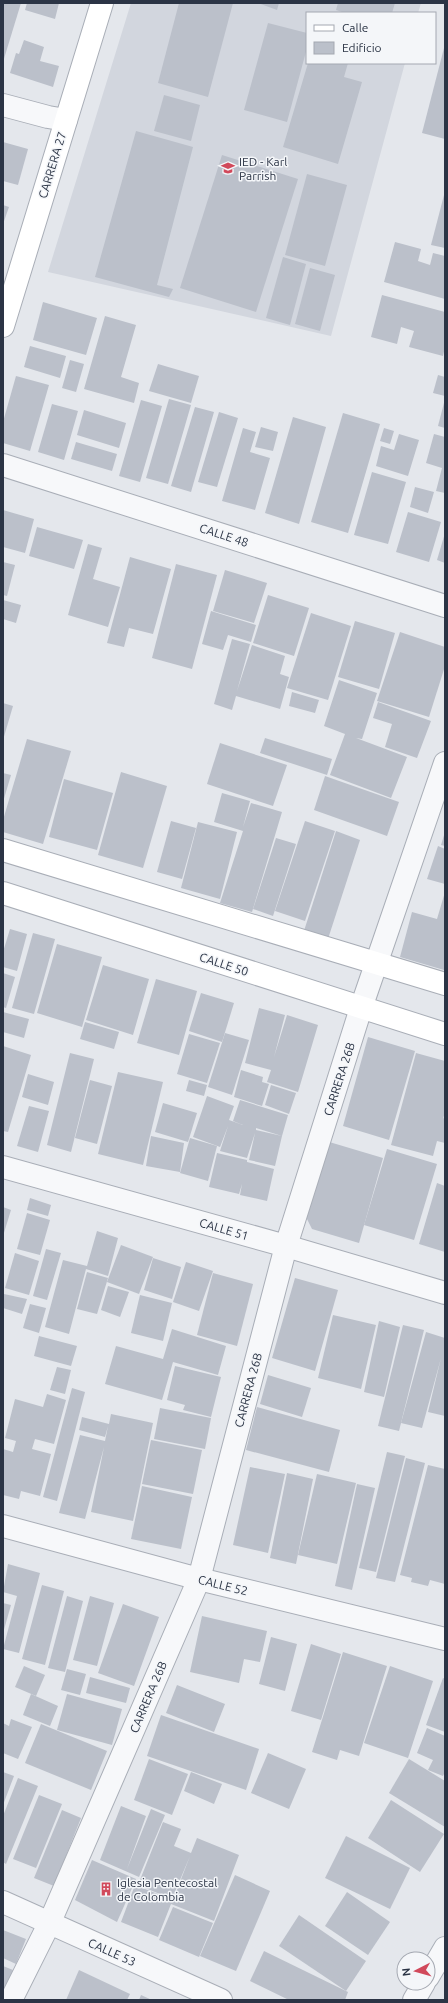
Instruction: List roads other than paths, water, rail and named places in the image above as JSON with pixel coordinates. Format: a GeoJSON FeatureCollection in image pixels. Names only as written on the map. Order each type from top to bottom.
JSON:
{"type":"FeatureCollection","features":[{"type":"Feature","properties":{"kind":"street","name":"CARRERA 27"},"geometry":{"type":"LineString","coordinates":[[3,326],[102,3]]}},
{"type":"Feature","properties":{"kind":"street"},"geometry":{"type":"LineString","coordinates":[[3,105],[48,117],[66,120]]}},
{"type":"Feature","properties":{"kind":"street","name":"CALLE 48"},"geometry":{"type":"LineString","coordinates":[[3,465],[445,606]]}},
{"type":"Feature","properties":{"kind":"street","name":"CARRERA 26B"},"geometry":{"type":"LineString","coordinates":[[11,2000],[49,1924],[199,1579],[286,1246],[361,1008],[445,763]]}},
{"type":"Feature","properties":{"kind":"street"},"geometry":{"type":"LineString","coordinates":[[3,850],[377,962],[445,984]]}},
{"type":"Feature","properties":{"kind":"street","name":"CALLE 50"},"geometry":{"type":"LineString","coordinates":[[3,893],[445,1034]]}},
{"type":"Feature","properties":{"kind":"street","name":"CALLE 51"},"geometry":{"type":"LineString","coordinates":[[3,1167],[286,1246],[445,1294]]}},
{"type":"Feature","properties":{"kind":"street","name":"CALLE 52"},"geometry":{"type":"LineString","coordinates":[[3,1526],[199,1579],[445,1639]]}},
{"type":"Feature","properties":{"kind":"street","name":"CALLE 53"},"geometry":{"type":"LineString","coordinates":[[3,1902],[49,1924],[221,2000]]}},
{"type":"Feature","properties":{"kind":"street"},"geometry":{"type":"LineString","coordinates":[[436,1963],[445,1948]]}},
{"type":"Feature","properties":{"kind":"street"},"geometry":{"type":"LineString","coordinates":[[414,2000],[419,1991]]}},
{"type":"Feature","properties":{"kind":"place","name":"IED - Karl Parrish"},"geometry":{"type":"Point","coordinates":[228,168]}},
{"type":"Feature","properties":{"kind":"place","name":"Iglesia Pentecostal de Colombia"},"geometry":{"type":"Point","coordinates":[106,1889]}}]}
